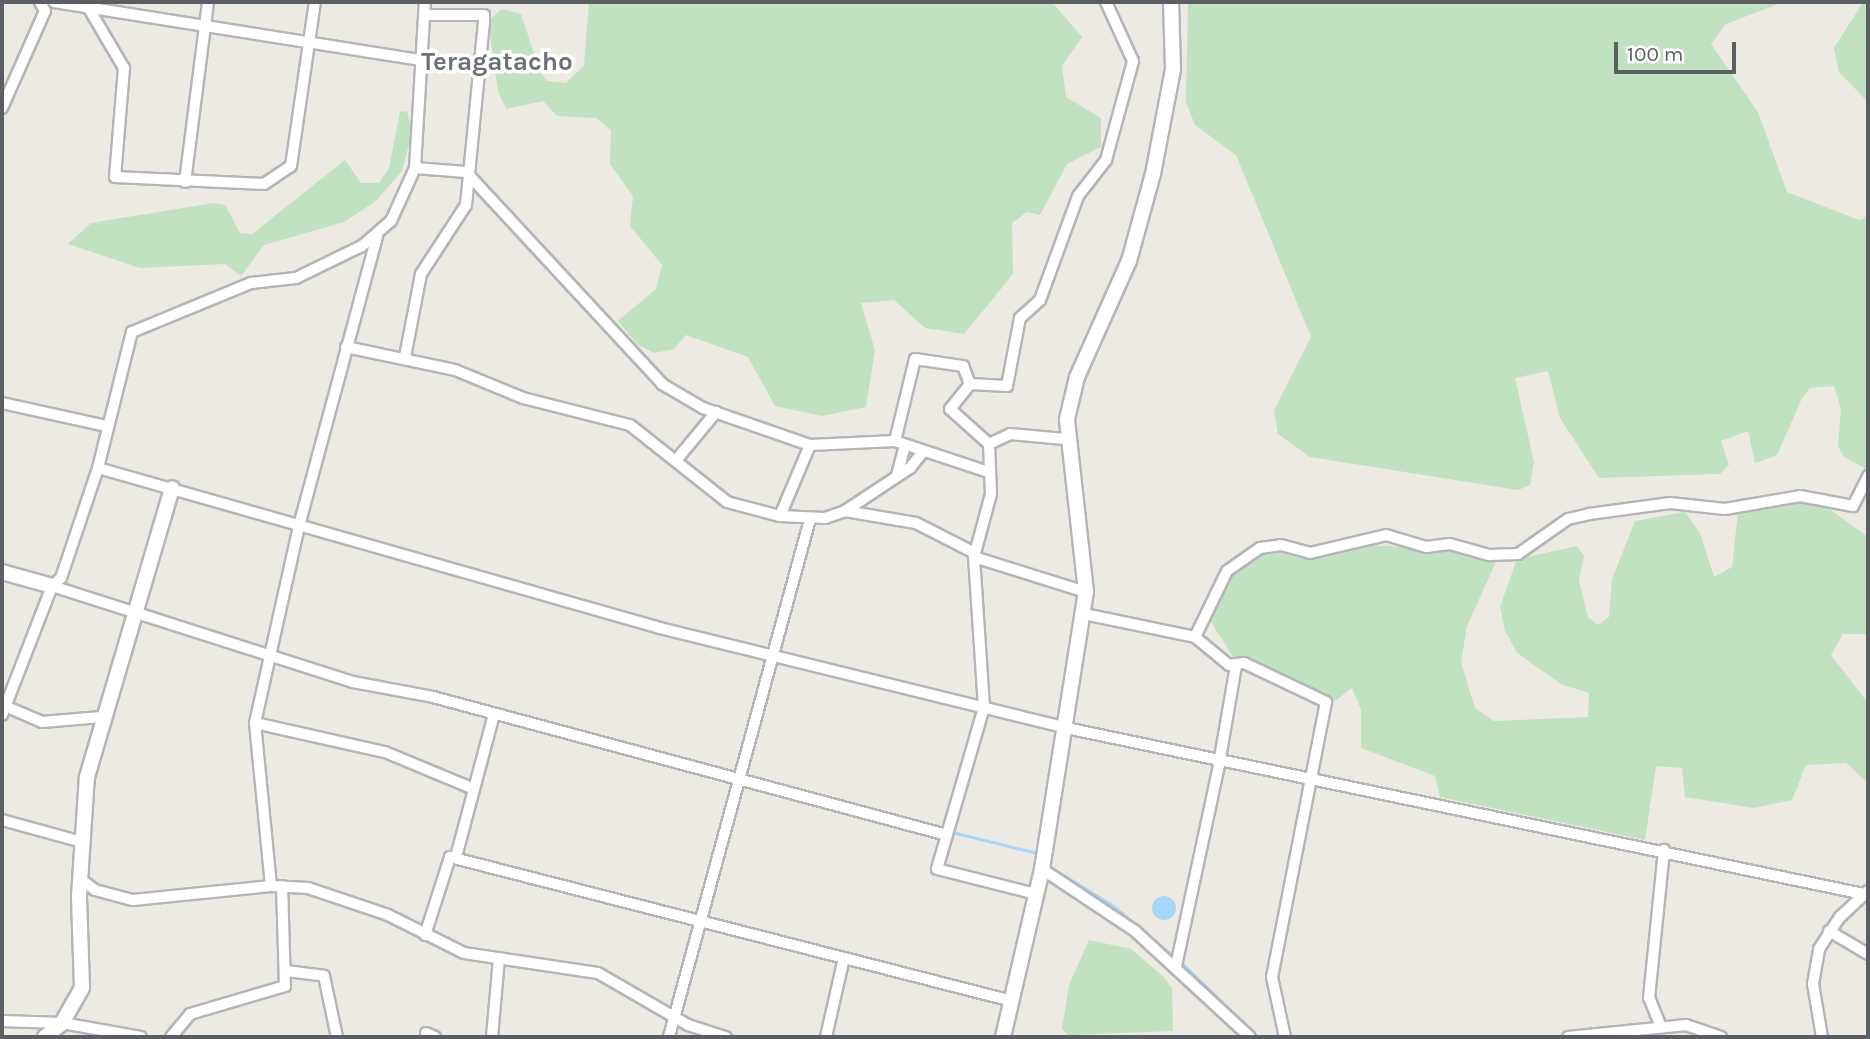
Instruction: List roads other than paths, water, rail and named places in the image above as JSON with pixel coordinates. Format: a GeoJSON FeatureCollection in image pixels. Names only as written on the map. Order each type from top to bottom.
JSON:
{"type":"FeatureCollection","features":[{"type":"Feature","properties":{"kind":"street"},"geometry":{"type":"LineString","coordinates":[[54,2],[88,7],[101,5],[205,26],[422,60]]}},
{"type":"Feature","properties":{"kind":"street"},"geometry":{"type":"LineString","coordinates":[[185,182],[208,2]]}},
{"type":"Feature","properties":{"kind":"street"},"geometry":{"type":"LineString","coordinates":[[88,7],[124,68],[115,177],[264,184],[284,174],[294,155],[315,2]]}},
{"type":"Feature","properties":{"kind":"street"},"geometry":{"type":"LineString","coordinates":[[101,717],[42,722],[3,710],[52,586],[61,578],[98,468],[107,426],[138,324],[178,316],[251,283],[296,278],[377,235],[391,221],[415,168],[425,2]]}},
{"type":"Feature","properties":{"kind":"street"},"geometry":{"type":"LineString","coordinates":[[970,384],[1007,386],[1020,318],[1040,300],[1078,196],[1106,160],[1133,61],[1106,2]]}},
{"type":"Feature","properties":{"kind":"street"},"geometry":{"type":"LineString","coordinates":[[1003,1037],[1042,869],[1084,614],[1086,592],[1065,439],[1077,377],[1129,261],[1162,135],[1173,69],[1171,2]]}},
{"type":"Feature","properties":{"kind":"street"},"geometry":{"type":"LineString","coordinates":[[2,108],[45,11],[43,3]]}},
{"type":"Feature","properties":{"kind":"street"},"geometry":{"type":"LineString","coordinates":[[405,357],[421,274],[466,205],[466,172],[484,15],[424,15]]}},
{"type":"Feature","properties":{"kind":"street"},"geometry":{"type":"LineString","coordinates":[[415,168],[466,172],[662,384],[716,412],[810,444],[895,441],[904,448],[989,472]]}},
{"type":"Feature","properties":{"kind":"street"},"geometry":{"type":"LineString","coordinates":[[171,1037],[190,1014],[285,986],[286,971],[255,723],[267,656],[300,523],[377,235]]}},
{"type":"Feature","properties":{"kind":"street"},"geometry":{"type":"LineString","coordinates":[[346,346],[405,357],[488,380],[554,408],[630,425],[678,458],[727,502],[780,516],[810,519],[845,511],[897,475],[923,452]]}},
{"type":"Feature","properties":{"kind":"street"},"geometry":{"type":"LineString","coordinates":[[895,441],[915,359],[963,366],[970,384]]}},
{"type":"Feature","properties":{"kind":"street"},"geometry":{"type":"LineString","coordinates":[[970,384],[950,410],[989,444],[989,510],[974,555],[984,707],[937,869],[1036,894]]}},
{"type":"Feature","properties":{"kind":"street"},"geometry":{"type":"LineString","coordinates":[[2,403],[107,426]]}},
{"type":"Feature","properties":{"kind":"street"},"geometry":{"type":"LineString","coordinates":[[678,458],[716,412]]}},
{"type":"Feature","properties":{"kind":"street"},"geometry":{"type":"LineString","coordinates":[[989,444],[1010,435],[1065,439]]}},
{"type":"Feature","properties":{"kind":"street"},"geometry":{"type":"LineString","coordinates":[[780,516],[810,444]]}},
{"type":"Feature","properties":{"kind":"street"},"geometry":{"type":"LineString","coordinates":[[897,475],[904,448]]}},
{"type":"Feature","properties":{"kind":"street"},"geometry":{"type":"LineString","coordinates":[[98,468],[300,523],[660,628],[1066,728],[1219,764],[1664,850],[1867,893]]}},
{"type":"Feature","properties":{"kind":"street"},"geometry":{"type":"LineString","coordinates":[[1195,637],[1227,571],[1260,548],[1281,545],[1310,553],[1386,535],[1426,547],[1450,544],[1489,555],[1518,554],[1568,519],[1589,514],[1670,503],[1725,509],[1800,496],[1853,506],[1868,476]]}},
{"type":"Feature","properties":{"kind":"street"},"geometry":{"type":"LineString","coordinates":[[45,1037],[62,1023],[82,988],[79,878],[87,777],[101,717],[172,488]]}},
{"type":"Feature","properties":{"kind":"street"},"geometry":{"type":"LineString","coordinates":[[845,511],[937,528],[974,555],[1086,592]]}},
{"type":"Feature","properties":{"kind":"street"},"geometry":{"type":"LineString","coordinates":[[669,1037],[810,519]]}},
{"type":"Feature","properties":{"kind":"street"},"geometry":{"type":"LineString","coordinates":[[2,572],[267,656],[948,832]]}},
{"type":"Feature","properties":{"kind":"street"},"geometry":{"type":"LineString","coordinates":[[1084,614],[1195,637],[1236,666]]}},
{"type":"Feature","properties":{"kind":"street"},"geometry":{"type":"LineString","coordinates":[[1236,666],[1244,663],[1326,702],[1308,781],[1272,977],[1285,1037]]}},
{"type":"Feature","properties":{"kind":"street"},"geometry":{"type":"LineString","coordinates":[[1178,963],[1236,666]]}},
{"type":"Feature","properties":{"kind":"street"},"geometry":{"type":"LineString","coordinates":[[456,857],[494,714]]}},
{"type":"Feature","properties":{"kind":"street"},"geometry":{"type":"LineString","coordinates":[[255,723],[385,752],[474,789]]}},
{"type":"Feature","properties":{"kind":"street"},"geometry":{"type":"LineString","coordinates":[[2,820],[82,842]]}},
{"type":"Feature","properties":{"kind":"street"},"geometry":{"type":"LineString","coordinates":[[1661,1027],[1649,998],[1664,850]]}},
{"type":"Feature","properties":{"kind":"street"},"geometry":{"type":"LineString","coordinates":[[425,935],[450,857],[456,857],[1012,1001]]}},
{"type":"Feature","properties":{"kind":"street"},"geometry":{"type":"LineString","coordinates":[[1042,869],[1178,963],[1250,1037]]}},
{"type":"Feature","properties":{"kind":"street"},"geometry":{"type":"LineString","coordinates":[[79,878],[95,890],[133,900],[276,886],[344,898],[464,953],[598,973],[673,1016],[726,1037]]}},
{"type":"Feature","properties":{"kind":"street"},"geometry":{"type":"LineString","coordinates":[[1822,1037],[1813,984],[1829,931],[1867,893]]}},
{"type":"Feature","properties":{"kind":"street"},"geometry":{"type":"LineString","coordinates":[[1829,931],[1868,954]]}},
{"type":"Feature","properties":{"kind":"street"},"geometry":{"type":"LineString","coordinates":[[492,1037],[499,958]]}},
{"type":"Feature","properties":{"kind":"street"},"geometry":{"type":"LineString","coordinates":[[826,1037],[844,958]]}},
{"type":"Feature","properties":{"kind":"street"},"geometry":{"type":"LineString","coordinates":[[286,971],[324,976],[337,1037]]}},
{"type":"Feature","properties":{"kind":"street"},"geometry":{"type":"LineString","coordinates":[[2,1021],[62,1023],[141,1037]]}},
{"type":"Feature","properties":{"kind":"street"},"geometry":{"type":"LineString","coordinates":[[1568,1037],[1661,1027],[1702,1028],[1721,1037]]}},
{"type":"Feature","properties":{"kind":"water"},"geometry":{"type":"Polygon","coordinates":[[[1164,896],[1173,899],[1176,908],[1173,917],[1164,920],[1155,917],[1152,908],[1155,899],[1164,896]]]}},
{"type":"Feature","properties":{"kind":"waterway"},"geometry":{"type":"LineString","coordinates":[[63,585],[127,604]]}},
{"type":"Feature","properties":{"kind":"waterway"},"geometry":{"type":"LineString","coordinates":[[147,609],[213,632]]}},
{"type":"Feature","properties":{"kind":"waterway"},"geometry":{"type":"LineString","coordinates":[[952,832],[1037,853]]}},
{"type":"Feature","properties":{"kind":"waterway"},"geometry":{"type":"LineString","coordinates":[[1052,868],[1111,904],[1176,958]]}},
{"type":"Feature","properties":{"kind":"waterway"},"geometry":{"type":"LineString","coordinates":[[1181,962],[1258,1037]]}},
{"type":"Feature","properties":{"kind":"district","name":"Teragatacho"},"geometry":{"type":"Point","coordinates":[497,62]}}]}
